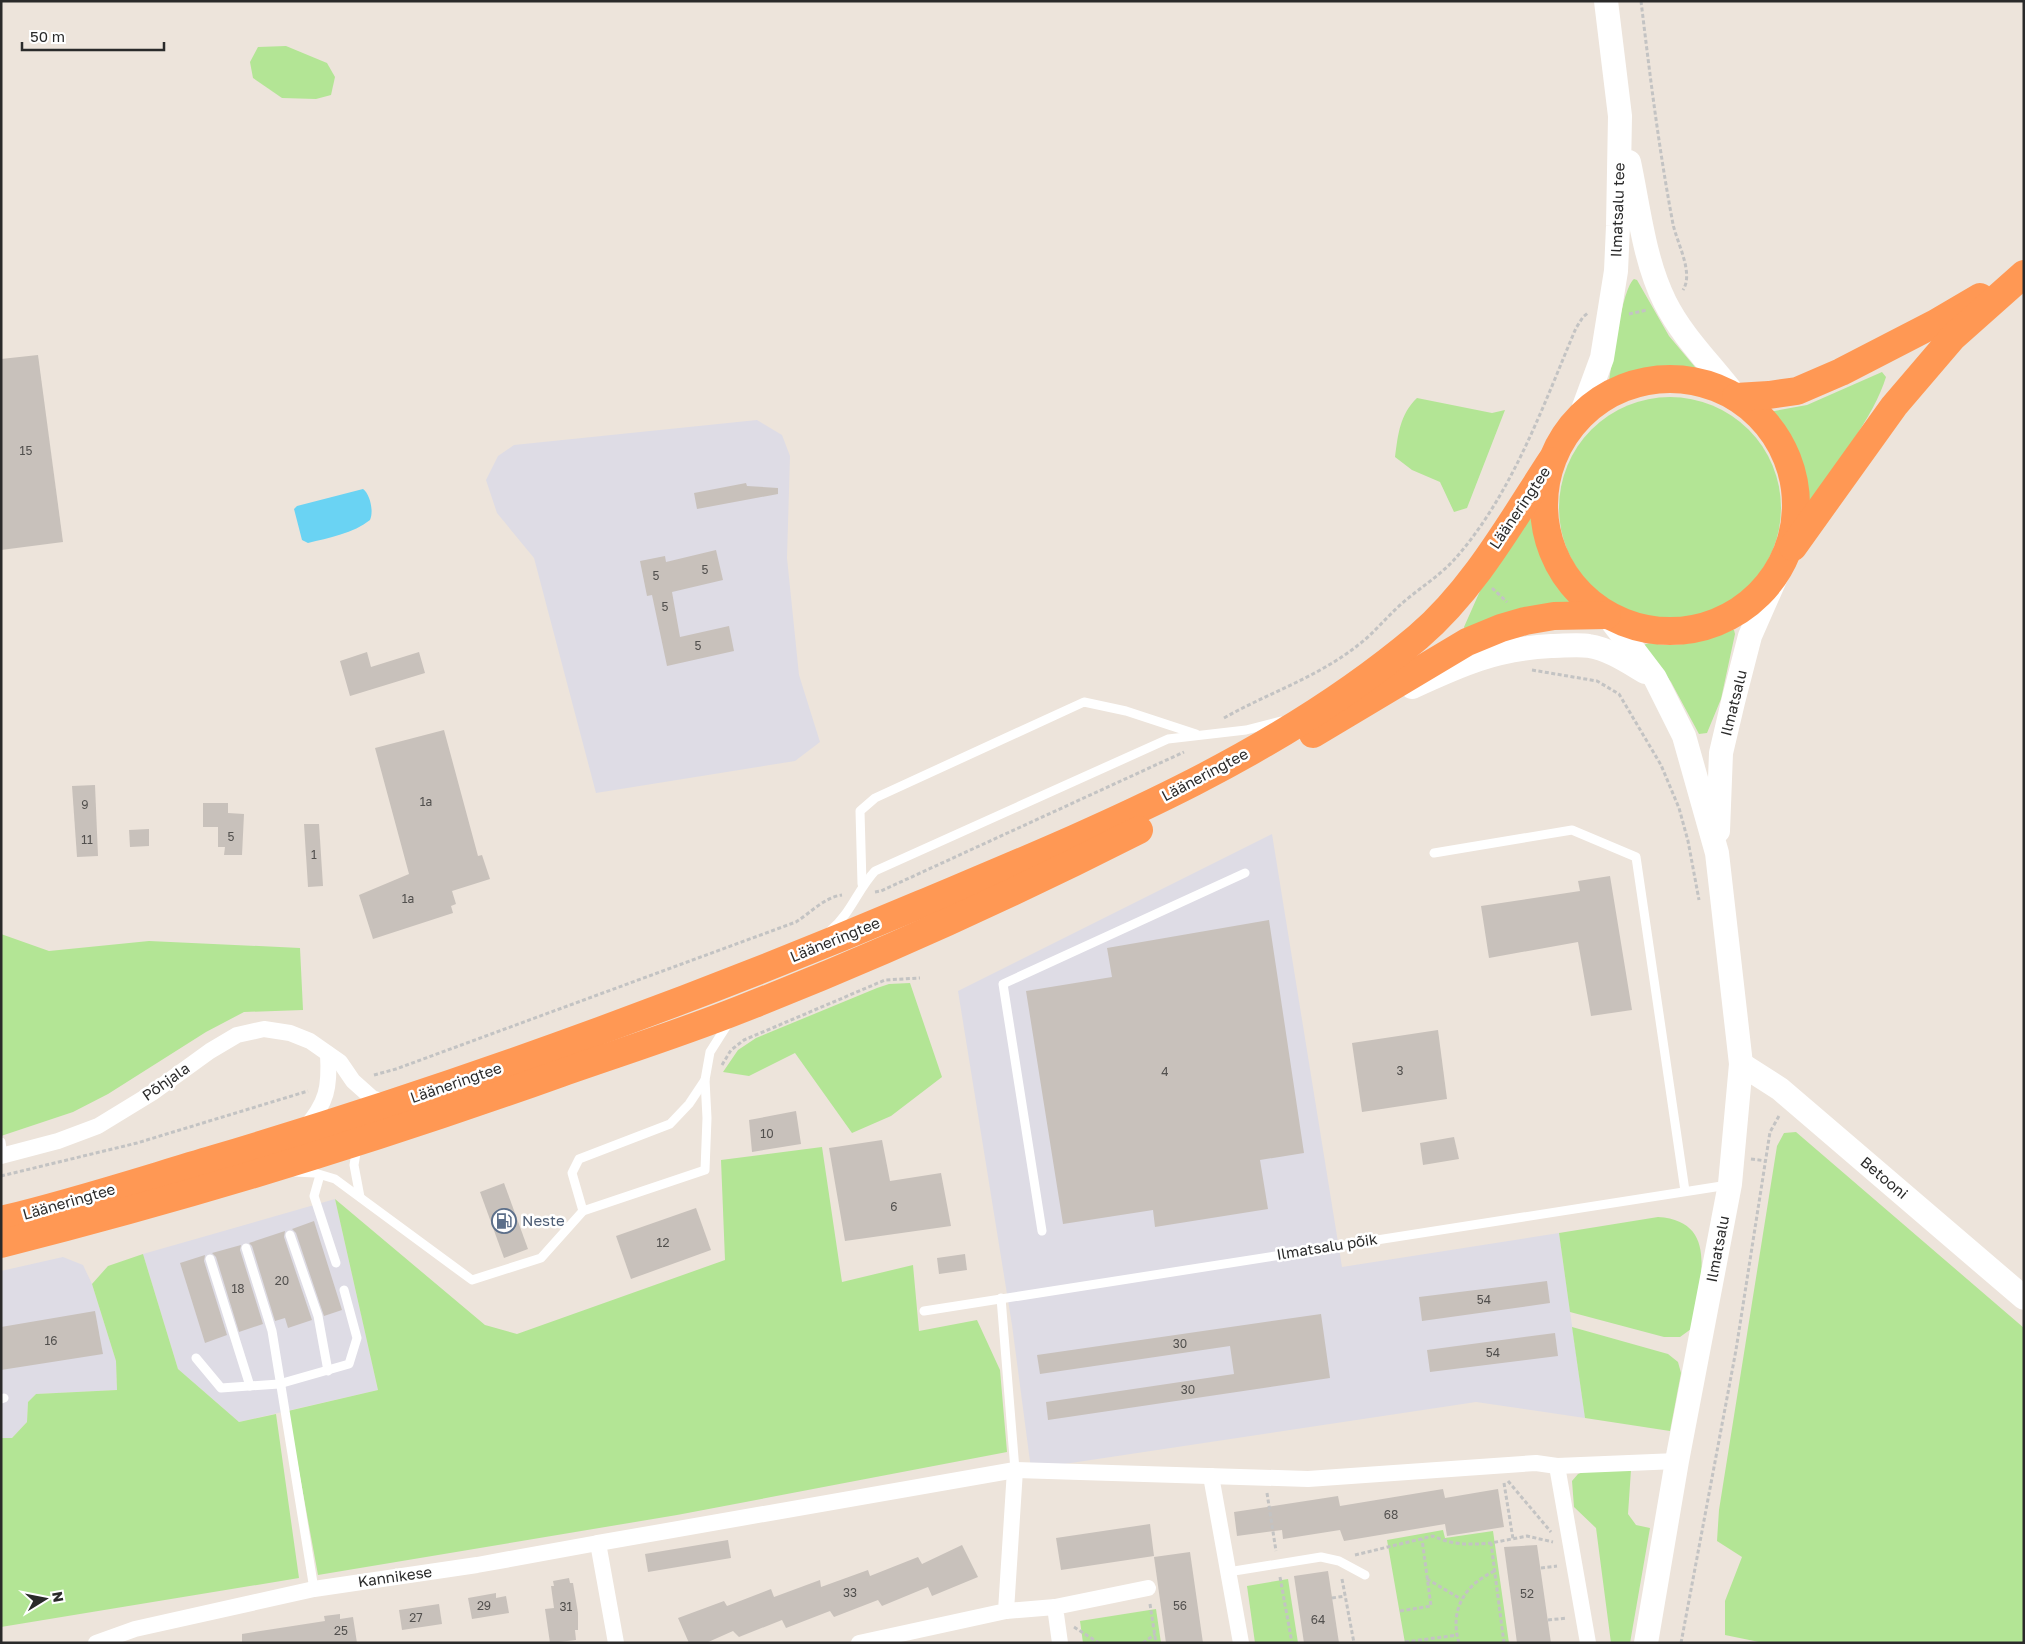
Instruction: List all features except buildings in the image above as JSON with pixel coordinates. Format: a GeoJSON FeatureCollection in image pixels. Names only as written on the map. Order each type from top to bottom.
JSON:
{"type":"FeatureCollection","features":[{"type":"Feature","properties":{"kind":"highway"},"geometry":{"type":"LineString","coordinates":[[1736,397],[1769,396],[1797,391],[1841,372],[1934,324],[2024,272]]}},
{"type":"Feature","properties":{"kind":"highway"},"geometry":{"type":"LineString","coordinates":[[1784,561],[1794,531],[1796,500],[1791,470],[1779,441],[1760,416],[1736,397],[1697,382],[1672,379],[1639,382],[1608,395],[1581,415],[1564,436],[1551,461],[1544,496],[1546,531],[1558,565],[1579,593],[1607,615],[1634,627],[1663,632],[1693,630],[1721,621],[1746,606],[1768,586],[1894,406],[1953,338],[2024,272]]}},
{"type":"Feature","properties":{"kind":"highway","name":"Lääneringtee"},"geometry":{"type":"LineString","coordinates":[[1,1220],[301,1133],[385,1111],[643,1016],[801,953],[1106,825],[1213,773],[1306,720],[1422,633],[1476,574],[1551,461]]}},
{"type":"Feature","properties":{"kind":"highway","name":"Lääneringtee"},"geometry":{"type":"LineString","coordinates":[[1,1244],[201,1190],[739,1011],[904,941],[1076,862],[1217,790],[1468,642],[1518,636],[1554,616],[1607,615]]}},
{"type":"Feature","properties":{"kind":"street","name":"Ilmatsalu tee"},"geometry":{"type":"LineString","coordinates":[[1581,415],[1602,358],[1616,272],[1620,116],[1606,1]]}},
{"type":"Feature","properties":{"kind":"street"},"geometry":{"type":"LineString","coordinates":[[1620,116],[1648,253],[1665,302],[1689,342],[1715,370],[1736,397]]}},
{"type":"Feature","properties":{"kind":"street","name":"Ilmatsalu"},"geometry":{"type":"LineString","coordinates":[[1646,1643],[1677,1461],[1730,1184],[1741,1064],[1717,853],[1721,753],[1732,702],[1750,636],[1784,561]]}},
{"type":"Feature","properties":{"kind":"street","name":"Ilmatsalu"},"geometry":{"type":"LineString","coordinates":[[1607,615],[1655,678],[1684,736],[1717,853]]}},
{"type":"Feature","properties":{"kind":"street"},"geometry":{"type":"LineString","coordinates":[[1518,636],[1590,646],[1620,656],[1655,678]]}},
{"type":"Feature","properties":{"kind":"street","name":"Põhjala"},"geometry":{"type":"LineString","coordinates":[[2,1151],[58,1141],[98,1126],[152,1093],[210,1051],[237,1035],[264,1029],[290,1033],[310,1041],[340,1062],[353,1081],[385,1111]]}},
{"type":"Feature","properties":{"kind":"street"},"geometry":{"type":"LineString","coordinates":[[301,1133],[320,1111],[326,1095],[328,1054]]}},
{"type":"Feature","properties":{"kind":"street","name":"Betooni"},"geometry":{"type":"LineString","coordinates":[[1741,1064],[1780,1089],[2024,1298]]}},
{"type":"Feature","properties":{"kind":"street","name":"Kannikese"},"geometry":{"type":"LineString","coordinates":[[96,1643],[135,1629],[314,1589],[477,1565],[1016,1470],[1308,1479],[1536,1463],[1557,1466],[1677,1461]]}},
{"type":"Feature","properties":{"kind":"street"},"geometry":{"type":"LineString","coordinates":[[1557,1466],[1588,1643]]}},
{"type":"Feature","properties":{"kind":"street"},"geometry":{"type":"LineString","coordinates":[[1006,1611],[1016,1470]]}},
{"type":"Feature","properties":{"kind":"street"},"geometry":{"type":"LineString","coordinates":[[1212,1476],[1241,1643]]}},
{"type":"Feature","properties":{"kind":"street"},"geometry":{"type":"LineString","coordinates":[[598,1543],[616,1643]]}},
{"type":"Feature","properties":{"kind":"street"},"geometry":{"type":"LineString","coordinates":[[859,1643],[922,1636],[1006,1611],[1055,1607],[1148,1588]]}},
{"type":"Feature","properties":{"kind":"street"},"geometry":{"type":"LineString","coordinates":[[1055,1607],[1060,1643]]}},
{"type":"Feature","properties":{"kind":"lane"},"geometry":{"type":"LineString","coordinates":[[862,884],[875,871],[1168,739],[1246,730],[1280,721],[1351,687]]}},
{"type":"Feature","properties":{"kind":"lane"},"geometry":{"type":"LineString","coordinates":[[801,953],[833,929],[846,916],[861,893],[860,811],[875,798],[1084,702],[1126,711],[1199,735]]}},
{"type":"Feature","properties":{"kind":"lane"},"geometry":{"type":"LineString","coordinates":[[1434,853],[1572,830],[1636,857],[1685,1191]]}},
{"type":"Feature","properties":{"kind":"lane"},"geometry":{"type":"LineString","coordinates":[[1042,1231],[1003,984],[1245,873]]}},
{"type":"Feature","properties":{"kind":"lane"},"geometry":{"type":"LineString","coordinates":[[201,1190],[295,1172],[320,1175],[334,1179],[472,1280],[541,1258],[583,1211],[705,1170],[707,1118],[705,1082],[710,1052],[721,1032],[739,1011]]}},
{"type":"Feature","properties":{"kind":"lane"},"geometry":{"type":"LineString","coordinates":[[583,1211],[572,1174],[579,1159],[670,1124],[689,1104],[705,1082]]}},
{"type":"Feature","properties":{"kind":"lane"},"geometry":{"type":"LineString","coordinates":[[360,1197],[354,1165],[363,1136]]}},
{"type":"Feature","properties":{"kind":"lane"},"geometry":{"type":"LineString","coordinates":[[320,1175],[314,1196],[336,1263]]}},
{"type":"Feature","properties":{"kind":"lane","name":"Ilmatsalu põik"},"geometry":{"type":"LineString","coordinates":[[924,1310],[1730,1184]]}},
{"type":"Feature","properties":{"kind":"lane"},"geometry":{"type":"LineString","coordinates":[[290,1235],[318,1316],[328,1372]]}},
{"type":"Feature","properties":{"kind":"lane"},"geometry":{"type":"LineString","coordinates":[[246,1248],[272,1331],[279,1384],[314,1589]]}},
{"type":"Feature","properties":{"kind":"lane"},"geometry":{"type":"LineString","coordinates":[[210,1259],[250,1386]]}},
{"type":"Feature","properties":{"kind":"lane"},"geometry":{"type":"LineString","coordinates":[[196,1358],[221,1388],[279,1384],[328,1372],[349,1364],[356,1338],[344,1290]]}},
{"type":"Feature","properties":{"kind":"lane"},"geometry":{"type":"LineString","coordinates":[[1001,1298],[1016,1470]]}},
{"type":"Feature","properties":{"kind":"lane"},"geometry":{"type":"LineString","coordinates":[[1228,1572],[1321,1556],[1338,1560],[1365,1575]]}},
{"type":"Feature","properties":{"kind":"path"},"geometry":{"type":"LineString","coordinates":[[1452,561],[1476,574],[1509,604],[1523,660],[1532,670],[1597,681],[1619,694],[1661,765],[1679,808],[1688,841],[1700,905]]}},
{"type":"Feature","properties":{"kind":"path"},"geometry":{"type":"LineString","coordinates":[[705,1082],[718,1073],[731,1050],[744,1040],[884,980],[920,978]]}},
{"type":"Feature","properties":{"kind":"path"},"geometry":{"type":"LineString","coordinates":[[1681,1643],[1736,1350],[1770,1132],[1774,1123],[1793,1100]]}},
{"type":"Feature","properties":{"kind":"path"},"geometry":{"type":"LineString","coordinates":[[1354,1643],[1338,1560],[1433,1536],[1444,1541],[1468,1545],[1491,1543],[1513,1539],[1527,1536],[1561,1543],[1503,1476],[1513,1539]]}},
{"type":"Feature","properties":{"kind":"path"},"geometry":{"type":"LineString","coordinates":[[1400,1611],[1431,1606],[1422,1539]]}},
{"type":"Feature","properties":{"kind":"path"},"geometry":{"type":"LineString","coordinates":[[1491,1543],[1504,1643]]}},
{"type":"Feature","properties":{"kind":"path"},"geometry":{"type":"LineString","coordinates":[[1540,1568],[1564,1565]]}},
{"type":"Feature","properties":{"kind":"path"},"geometry":{"type":"LineString","coordinates":[[1459,1643],[1457,1620],[1461,1599],[1471,1585],[1494,1572]]}},
{"type":"Feature","properties":{"kind":"path"},"geometry":{"type":"LineString","coordinates":[[1428,1579],[1461,1599]]}},
{"type":"Feature","properties":{"kind":"path"},"geometry":{"type":"LineString","coordinates":[[1148,1588],[1156,1643]]}},
{"type":"Feature","properties":{"kind":"path"},"geometry":{"type":"LineString","coordinates":[[1332,1598],[1345,1596]]}},
{"type":"Feature","properties":{"kind":"path"},"geometry":{"type":"LineString","coordinates":[[1548,1620],[1572,1617]]}},
{"type":"Feature","properties":{"kind":"path"},"geometry":{"type":"LineString","coordinates":[[1143,1643],[1155,1634]]}},
{"type":"Feature","properties":{"kind":"path"},"geometry":{"type":"LineString","coordinates":[[1404,1642],[1458,1635]]}},
{"type":"Feature","properties":{"kind":"shaded area"},"geometry":{"type":"Polygon","coordinates":[[[757,420],[782,435],[790,456],[787,558],[799,675],[820,742],[795,761],[596,793],[534,558],[497,513],[486,480],[498,456],[514,445],[757,420]]]}},
{"type":"Feature","properties":{"kind":"shaded area"},"geometry":{"type":"Polygon","coordinates":[[[1272,834],[1342,1267],[1559,1233],[1585,1418],[1476,1402],[1031,1469],[1012,1325],[958,991],[1272,834]]]}},
{"type":"Feature","properties":{"kind":"shaded area"},"geometry":{"type":"Polygon","coordinates":[[[335,1199],[378,1390],[239,1422],[178,1369],[143,1254],[335,1199]]]}},
{"type":"Feature","properties":{"kind":"shaded area"},"geometry":{"type":"Polygon","coordinates":[[[63,1257],[83,1265],[92,1284],[116,1361],[117,1390],[36,1394],[28,1402],[27,1422],[12,1438],[1,1438],[1,1271],[63,1257]]]}},
{"type":"Feature","properties":{"kind":"green space"},"geometry":{"type":"Polygon","coordinates":[[[286,46],[327,63],[335,77],[331,95],[316,99],[282,98],[253,78],[250,62],[258,47],[286,46]]]}},
{"type":"Feature","properties":{"kind":"green space"},"geometry":{"type":"Polygon","coordinates":[[[1634,279],[1637,280],[1669,336],[1700,373],[1666,371],[1644,373],[1612,384],[1609,382],[1625,296],[1634,279]]]}},
{"type":"Feature","properties":{"kind":"green space"},"geometry":{"type":"Polygon","coordinates":[[[1882,372],[1886,377],[1873,408],[1811,501],[1808,502],[1803,477],[1795,454],[1769,412],[1807,405],[1882,372]]]}},
{"type":"Feature","properties":{"kind":"green space"},"geometry":{"type":"Polygon","coordinates":[[[1670,397],[1692,399],[1712,405],[1732,416],[1749,429],[1762,446],[1773,466],[1779,486],[1781,508],[1779,530],[1773,550],[1762,570],[1749,587],[1732,600],[1712,611],[1692,617],[1670,619],[1648,617],[1628,611],[1608,600],[1591,587],[1578,570],[1567,550],[1561,530],[1559,508],[1561,486],[1567,466],[1578,446],[1591,429],[1608,416],[1628,405],[1648,399],[1670,397]]]}},
{"type":"Feature","properties":{"kind":"green space"},"geometry":{"type":"Polygon","coordinates":[[[1417,398],[1492,413],[1505,410],[1467,508],[1454,512],[1440,482],[1412,470],[1395,457],[1403,418],[1417,398]]]}},
{"type":"Feature","properties":{"kind":"green space"},"geometry":{"type":"Polygon","coordinates":[[[1532,513],[1537,538],[1547,566],[1570,603],[1465,630],[1464,627],[1480,591],[1532,513]]]}},
{"type":"Feature","properties":{"kind":"green space"},"geometry":{"type":"Polygon","coordinates":[[[1734,630],[1735,634],[1721,699],[1707,733],[1699,734],[1671,682],[1644,645],[1649,643],[1676,645],[1692,643],[1734,630]]]}},
{"type":"Feature","properties":{"kind":"green space"},"geometry":{"type":"Polygon","coordinates":[[[1,934],[49,951],[149,941],[300,948],[303,1010],[244,1012],[206,1032],[108,1094],[73,1112],[1,1136],[1,934]]]}},
{"type":"Feature","properties":{"kind":"green space"},"geometry":{"type":"Polygon","coordinates":[[[910,983],[942,1077],[891,1116],[852,1133],[795,1053],[749,1076],[723,1072],[738,1050],[756,1038],[877,988],[889,984],[910,983]]]}},
{"type":"Feature","properties":{"kind":"green space"},"geometry":{"type":"Polygon","coordinates":[[[1796,1132],[2024,1328],[2024,1643],[1764,1643],[1725,1635],[1725,1601],[1742,1557],[1717,1541],[1719,1510],[1777,1146],[1784,1133],[1796,1132]]]}},
{"type":"Feature","properties":{"kind":"green space"},"geometry":{"type":"Polygon","coordinates":[[[822,1147],[842,1282],[913,1265],[919,1331],[977,1320],[1000,1370],[1007,1452],[677,1515],[318,1575],[288,1411],[378,1390],[335,1199],[485,1325],[517,1334],[725,1260],[721,1160],[822,1147]]]}},
{"type":"Feature","properties":{"kind":"green space"},"geometry":{"type":"Polygon","coordinates":[[[1658,1217],[1678,1221],[1692,1230],[1699,1243],[1702,1259],[1701,1276],[1691,1329],[1680,1337],[1664,1337],[1570,1312],[1559,1233],[1658,1217]]]}},
{"type":"Feature","properties":{"kind":"green space"},"geometry":{"type":"Polygon","coordinates":[[[143,1254],[178,1369],[239,1422],[276,1414],[299,1578],[1,1627],[1,1438],[12,1438],[27,1422],[28,1402],[36,1394],[117,1390],[116,1361],[92,1284],[108,1266],[143,1254]]]}},
{"type":"Feature","properties":{"kind":"green space"},"geometry":{"type":"Polygon","coordinates":[[[1572,1327],[1668,1354],[1678,1362],[1681,1373],[1670,1431],[1585,1418],[1572,1327]]]}},
{"type":"Feature","properties":{"kind":"green space"},"geometry":{"type":"Polygon","coordinates":[[[1588,1470],[1631,1470],[1628,1514],[1636,1525],[1650,1528],[1630,1643],[1611,1643],[1596,1528],[1574,1507],[1572,1481],[1578,1474],[1588,1470]]]}},
{"type":"Feature","properties":{"kind":"green space"},"geometry":{"type":"Polygon","coordinates":[[[1443,1530],[1445,1538],[1493,1531],[1509,1643],[1405,1643],[1387,1540],[1443,1530]]]}},
{"type":"Feature","properties":{"kind":"green space"},"geometry":{"type":"Polygon","coordinates":[[[1288,1579],[1298,1643],[1255,1643],[1247,1586],[1288,1579]]]}},
{"type":"Feature","properties":{"kind":"green space"},"geometry":{"type":"Polygon","coordinates":[[[1156,1609],[1161,1643],[1083,1643],[1080,1621],[1156,1609]]]}},
{"type":"Feature","properties":{"kind":"water"},"geometry":{"type":"Polygon","coordinates":[[[363,489],[371,503],[372,512],[370,520],[349,532],[332,537],[308,543],[302,540],[294,509],[297,506],[363,489]]]}},
{"type":"Feature","properties":{"kind":"place","name":"Neste"},"geometry":{"type":"Point","coordinates":[504,1221]}}]}
